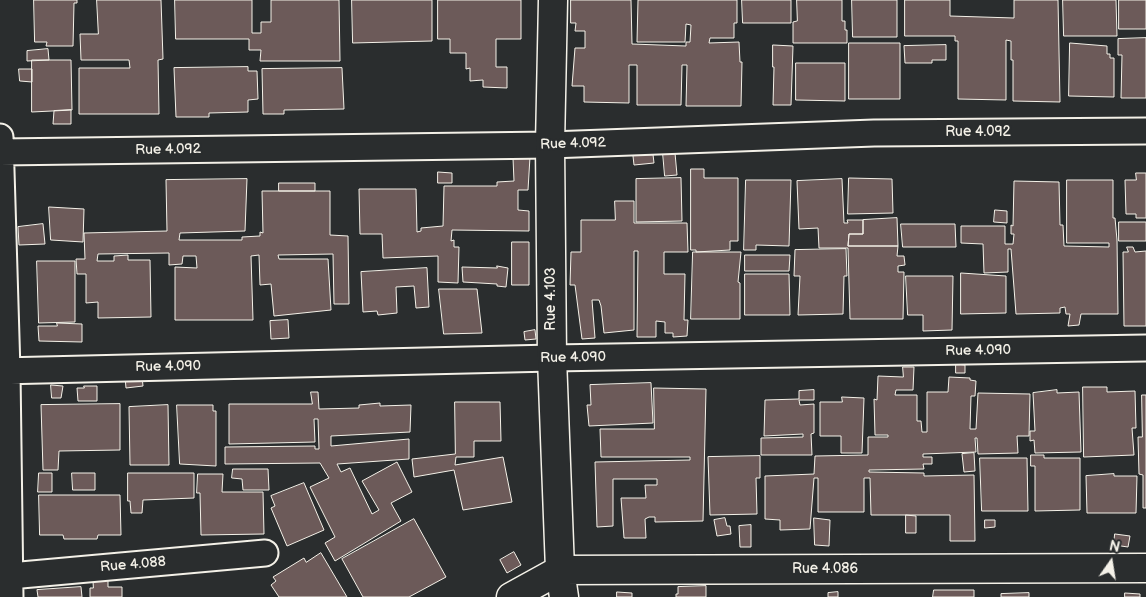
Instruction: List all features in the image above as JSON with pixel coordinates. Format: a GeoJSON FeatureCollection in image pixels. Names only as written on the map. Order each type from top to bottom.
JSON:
{"type":"FeatureCollection","features":[{"type":"Feature","properties":{"kind":"street","name":"Rue 4.103"},"geometry":{"type":"LineString","coordinates":[[553,0],[550,145],[552,358],[560,570],[564,597]]}},
{"type":"Feature","properties":{"kind":"street","name":"Rue 4.092"},"geometry":{"type":"LineString","coordinates":[[0,147],[550,145],[874,132],[1146,132]]}},
{"type":"Feature","properties":{"kind":"street"},"geometry":{"type":"LineString","coordinates":[[0,147],[7,583]]}},
{"type":"Feature","properties":{"kind":"street","name":"Rue 4.090"},"geometry":{"type":"LineString","coordinates":[[4,371],[552,358],[1146,348]]}},
{"type":"Feature","properties":{"kind":"street","name":"Rue 4.088"},"geometry":{"type":"LineString","coordinates":[[7,583],[265,553]]}},
{"type":"Feature","properties":{"kind":"street","name":"Rue 4.086"},"geometry":{"type":"LineString","coordinates":[[511,597],[560,570],[1146,568]]}},
{"type":"Feature","properties":{"kind":"building"},"geometry":{"type":"Polygon","coordinates":[[[34,0],[77,0],[77,3],[74,3],[73,46],[46,46],[47,42],[35,42],[34,0]]]}},
{"type":"Feature","properties":{"kind":"building"},"geometry":{"type":"Polygon","coordinates":[[[97,0],[161,0],[163,59],[158,60],[159,114],[79,114],[79,68],[130,68],[129,60],[81,60],[80,34],[98,34],[97,0]]]}},
{"type":"Feature","properties":{"kind":"building"},"geometry":{"type":"Polygon","coordinates":[[[175,0],[252,0],[252,33],[261,33],[261,22],[271,22],[271,0],[339,0],[340,61],[260,61],[261,50],[249,50],[249,39],[176,39],[175,0]]]}},
{"type":"Feature","properties":{"kind":"building"},"geometry":{"type":"Polygon","coordinates":[[[352,0],[432,0],[432,41],[353,43],[352,0]]]}},
{"type":"Feature","properties":{"kind":"building"},"geometry":{"type":"Polygon","coordinates":[[[438,0],[521,0],[521,39],[496,39],[496,67],[507,67],[507,88],[483,87],[483,80],[470,81],[470,68],[466,69],[466,53],[450,53],[450,39],[438,39],[438,0]]]}},
{"type":"Feature","properties":{"kind":"building"},"geometry":{"type":"Polygon","coordinates":[[[571,0],[631,0],[632,44],[686,46],[686,42],[690,42],[691,25],[686,24],[685,42],[637,42],[638,0],[737,0],[737,23],[734,23],[734,38],[710,38],[709,43],[739,42],[740,62],[742,62],[741,106],[686,106],[687,65],[682,65],[681,105],[637,105],[637,65],[629,65],[629,103],[584,102],[584,86],[572,86],[575,48],[585,48],[585,31],[575,31],[576,23],[571,23],[571,0]]]}},
{"type":"Feature","properties":{"kind":"building"},"geometry":{"type":"Polygon","coordinates":[[[742,0],[791,0],[791,23],[743,23],[742,0]]]}},
{"type":"Feature","properties":{"kind":"building"},"geometry":{"type":"Polygon","coordinates":[[[797,0],[842,0],[842,21],[845,21],[847,43],[793,43],[793,22],[797,21],[797,0]]]}},
{"type":"Feature","properties":{"kind":"building"},"geometry":{"type":"Polygon","coordinates":[[[852,0],[897,0],[897,37],[853,37],[852,0]]]}},
{"type":"Feature","properties":{"kind":"building"},"geometry":{"type":"Polygon","coordinates":[[[905,0],[950,0],[950,16],[1014,18],[1014,0],[1058,0],[1060,102],[1013,101],[1011,41],[1006,40],[1006,100],[958,99],[958,41],[955,41],[955,36],[905,36],[905,0]]]}},
{"type":"Feature","properties":{"kind":"building"},"geometry":{"type":"Polygon","coordinates":[[[1063,0],[1116,0],[1117,36],[1064,36],[1063,0]]]}},
{"type":"Feature","properties":{"kind":"building"},"geometry":{"type":"Polygon","coordinates":[[[1119,0],[1146,0],[1146,29],[1119,29],[1119,0]]]}},
{"type":"Feature","properties":{"kind":"building"},"geometry":{"type":"Polygon","coordinates":[[[1146,38],[1146,98],[1121,98],[1122,55],[1118,55],[1118,39],[1146,38]]]}},
{"type":"Feature","properties":{"kind":"building"},"geometry":{"type":"Polygon","coordinates":[[[849,43],[900,43],[900,99],[849,99],[849,43]]]}},
{"type":"Feature","properties":{"kind":"building"},"geometry":{"type":"Polygon","coordinates":[[[1070,43],[1107,46],[1107,54],[1110,54],[1110,58],[1114,58],[1114,97],[1069,96],[1070,43]]]}},
{"type":"Feature","properties":{"kind":"building"},"geometry":{"type":"Polygon","coordinates":[[[773,45],[793,46],[791,105],[773,105],[773,45]]]}},
{"type":"Feature","properties":{"kind":"building"},"geometry":{"type":"Polygon","coordinates":[[[946,45],[946,60],[932,60],[932,63],[905,63],[904,46],[946,45]]]}},
{"type":"Feature","properties":{"kind":"building"},"geometry":{"type":"Polygon","coordinates":[[[48,49],[49,60],[27,61],[27,51],[48,49]]]}},
{"type":"Feature","properties":{"kind":"building"},"geometry":{"type":"Polygon","coordinates":[[[32,60],[71,60],[72,110],[32,112],[32,60]]]}},
{"type":"Feature","properties":{"kind":"building"},"geometry":{"type":"Polygon","coordinates":[[[796,63],[845,63],[845,101],[796,100],[796,63]]]}},
{"type":"Feature","properties":{"kind":"building"},"geometry":{"type":"Polygon","coordinates":[[[248,67],[248,71],[257,71],[258,99],[248,100],[248,112],[209,113],[209,117],[176,117],[174,68],[248,67]]]}},
{"type":"Feature","properties":{"kind":"building"},"geometry":{"type":"Polygon","coordinates":[[[342,68],[344,109],[284,110],[284,114],[263,114],[262,69],[342,68]]]}},
{"type":"Feature","properties":{"kind":"building"},"geometry":{"type":"Polygon","coordinates":[[[19,69],[32,69],[32,82],[20,81],[19,69]]]}},
{"type":"Feature","properties":{"kind":"building"},"geometry":{"type":"Polygon","coordinates":[[[71,110],[71,124],[53,124],[54,111],[71,110]]]}},
{"type":"Feature","properties":{"kind":"building"},"geometry":{"type":"Polygon","coordinates":[[[652,146],[654,163],[634,165],[632,147],[652,146]]]}},
{"type":"Feature","properties":{"kind":"building"},"geometry":{"type":"Polygon","coordinates":[[[663,153],[675,153],[677,175],[665,176],[663,153]]]}},
{"type":"Feature","properties":{"kind":"building"},"geometry":{"type":"Polygon","coordinates":[[[530,157],[528,190],[518,190],[518,210],[529,211],[529,231],[452,230],[451,241],[454,240],[454,247],[459,247],[458,283],[438,282],[438,256],[383,258],[382,234],[360,234],[359,189],[416,189],[417,232],[421,231],[421,228],[443,226],[444,186],[497,186],[497,182],[514,181],[513,158],[530,157]]]}},
{"type":"Feature","properties":{"kind":"building"},"geometry":{"type":"Polygon","coordinates":[[[691,169],[704,169],[704,178],[738,178],[738,241],[730,241],[730,250],[696,252],[696,250],[691,250],[691,169]]]}},
{"type":"Feature","properties":{"kind":"building"},"geometry":{"type":"Polygon","coordinates":[[[438,172],[452,173],[452,183],[438,183],[438,172]]]}},
{"type":"Feature","properties":{"kind":"building"},"geometry":{"type":"Polygon","coordinates":[[[1136,173],[1146,173],[1146,218],[1136,218],[1136,214],[1126,214],[1125,180],[1136,180],[1136,173]]]}},
{"type":"Feature","properties":{"kind":"building"},"geometry":{"type":"Polygon","coordinates":[[[681,178],[682,221],[636,222],[636,179],[681,178]]]}},
{"type":"Feature","properties":{"kind":"building"},"geometry":{"type":"Polygon","coordinates":[[[849,178],[892,179],[893,213],[848,214],[849,178]]]}},
{"type":"Feature","properties":{"kind":"building"},"geometry":{"type":"Polygon","coordinates":[[[247,179],[245,231],[180,233],[179,240],[242,240],[242,237],[260,236],[260,232],[263,233],[262,191],[330,191],[330,235],[348,236],[349,304],[334,304],[333,254],[278,255],[279,259],[328,259],[331,310],[274,316],[271,284],[260,285],[259,255],[251,256],[253,320],[175,320],[175,267],[197,268],[196,256],[183,256],[182,264],[169,265],[169,253],[98,254],[97,261],[114,261],[114,256],[128,255],[128,260],[150,260],[151,317],[98,318],[98,302],[86,303],[86,274],[77,274],[76,259],[85,259],[84,233],[167,231],[166,180],[247,179]]]}},
{"type":"Feature","properties":{"kind":"building"},"geometry":{"type":"Polygon","coordinates":[[[842,179],[844,223],[848,223],[847,220],[863,220],[863,234],[849,234],[848,246],[898,246],[897,256],[904,256],[905,265],[898,266],[898,272],[904,272],[903,319],[850,319],[848,248],[819,248],[818,228],[799,229],[797,181],[842,179]]]}},
{"type":"Feature","properties":{"kind":"building"},"geometry":{"type":"Polygon","coordinates":[[[746,180],[791,180],[789,246],[756,245],[756,250],[744,250],[746,180]]]}},
{"type":"Feature","properties":{"kind":"building"},"geometry":{"type":"Polygon","coordinates":[[[1067,180],[1113,180],[1113,218],[1115,218],[1117,240],[1118,314],[1081,314],[1079,325],[1068,326],[1070,314],[1066,314],[1065,307],[1060,308],[1060,313],[1016,314],[1011,249],[1008,249],[1008,272],[984,273],[983,244],[961,243],[961,226],[1005,226],[1005,244],[1013,244],[1014,234],[1011,234],[1011,225],[1013,226],[1014,181],[1059,182],[1060,225],[1063,225],[1064,246],[1109,247],[1109,243],[1067,243],[1067,180]]]}},
{"type":"Feature","properties":{"kind":"building"},"geometry":{"type":"Polygon","coordinates":[[[279,183],[315,183],[315,191],[279,191],[279,183]]]}},
{"type":"Feature","properties":{"kind":"building"},"geometry":{"type":"Polygon","coordinates":[[[615,201],[634,201],[634,223],[687,223],[688,252],[664,252],[664,274],[685,274],[684,320],[688,320],[687,336],[673,337],[673,333],[665,333],[665,322],[656,321],[656,337],[637,337],[638,251],[634,251],[634,330],[604,333],[599,300],[592,300],[595,338],[582,339],[575,285],[570,285],[571,252],[581,252],[581,220],[615,220],[615,201]]]}},
{"type":"Feature","properties":{"kind":"building"},"geometry":{"type":"Polygon","coordinates":[[[49,207],[84,209],[83,242],[51,240],[49,207]]]}},
{"type":"Feature","properties":{"kind":"building"},"geometry":{"type":"Polygon","coordinates":[[[995,210],[1007,211],[1007,223],[994,222],[995,210]]]}},
{"type":"Feature","properties":{"kind":"building"},"geometry":{"type":"Polygon","coordinates":[[[897,218],[898,246],[848,246],[849,234],[863,234],[863,220],[897,218]]]}},
{"type":"Feature","properties":{"kind":"building"},"geometry":{"type":"Polygon","coordinates":[[[1119,222],[1146,222],[1146,241],[1119,241],[1119,222]]]}},
{"type":"Feature","properties":{"kind":"building"},"geometry":{"type":"Polygon","coordinates":[[[43,224],[45,244],[19,245],[18,227],[43,224]]]}},
{"type":"Feature","properties":{"kind":"building"},"geometry":{"type":"Polygon","coordinates":[[[901,224],[955,224],[956,247],[903,247],[901,224]]]}},
{"type":"Feature","properties":{"kind":"building"},"geometry":{"type":"Polygon","coordinates":[[[512,242],[529,242],[529,285],[512,285],[512,242]]]}},
{"type":"Feature","properties":{"kind":"building"},"geometry":{"type":"Polygon","coordinates":[[[1127,247],[1133,247],[1135,252],[1146,251],[1146,326],[1124,326],[1123,252],[1128,252],[1127,247]]]}},
{"type":"Feature","properties":{"kind":"building"},"geometry":{"type":"Polygon","coordinates":[[[846,249],[847,276],[844,276],[843,314],[798,315],[800,276],[794,276],[795,250],[846,249]]]}},
{"type":"Feature","properties":{"kind":"building"},"geometry":{"type":"Polygon","coordinates":[[[693,252],[741,252],[738,282],[740,283],[740,319],[691,319],[693,252]]]}},
{"type":"Feature","properties":{"kind":"building"},"geometry":{"type":"Polygon","coordinates":[[[745,255],[790,255],[789,271],[745,271],[745,255]]]}},
{"type":"Feature","properties":{"kind":"building"},"geometry":{"type":"Polygon","coordinates":[[[37,261],[75,261],[75,322],[39,323],[37,261]]]}},
{"type":"Feature","properties":{"kind":"building"},"geometry":{"type":"Polygon","coordinates":[[[497,266],[508,268],[506,287],[497,286],[497,284],[463,282],[462,267],[497,268],[497,266]]]}},
{"type":"Feature","properties":{"kind":"building"},"geometry":{"type":"Polygon","coordinates":[[[427,268],[429,307],[416,308],[414,286],[396,287],[397,313],[378,315],[377,311],[363,312],[361,272],[427,268]]]}},
{"type":"Feature","properties":{"kind":"building"},"geometry":{"type":"Polygon","coordinates":[[[961,273],[1006,276],[1006,313],[961,314],[961,273]]]}},
{"type":"Feature","properties":{"kind":"building"},"geometry":{"type":"Polygon","coordinates":[[[745,274],[789,274],[790,315],[745,315],[745,274]]]}},
{"type":"Feature","properties":{"kind":"building"},"geometry":{"type":"Polygon","coordinates":[[[906,276],[953,276],[952,330],[923,331],[923,315],[908,315],[906,276]]]}},
{"type":"Feature","properties":{"kind":"building"},"geometry":{"type":"Polygon","coordinates":[[[439,289],[477,289],[482,333],[444,334],[439,289]]]}},
{"type":"Feature","properties":{"kind":"building"},"geometry":{"type":"Polygon","coordinates":[[[288,320],[289,338],[271,339],[270,321],[288,320]]]}},
{"type":"Feature","properties":{"kind":"building"},"geometry":{"type":"Polygon","coordinates":[[[57,323],[82,324],[82,342],[39,341],[38,326],[57,326],[57,323]]]}},
{"type":"Feature","properties":{"kind":"building"},"geometry":{"type":"Polygon","coordinates":[[[535,330],[536,339],[525,340],[524,332],[535,330]]]}},
{"type":"Feature","properties":{"kind":"building"},"geometry":{"type":"Polygon","coordinates":[[[956,364],[965,365],[965,373],[956,373],[956,364]]]}},
{"type":"Feature","properties":{"kind":"building"},"geometry":{"type":"Polygon","coordinates":[[[903,367],[914,367],[913,390],[896,390],[895,395],[917,395],[917,421],[921,421],[922,432],[927,432],[927,392],[948,392],[949,377],[970,378],[970,380],[976,381],[975,396],[971,396],[970,429],[976,429],[978,393],[1030,394],[1029,436],[1017,436],[1018,453],[978,454],[977,438],[975,438],[976,452],[923,454],[923,457],[932,457],[932,464],[923,464],[924,469],[869,470],[869,472],[924,473],[924,476],[974,475],[975,541],[950,541],[950,515],[871,515],[870,478],[864,478],[864,512],[818,512],[818,478],[814,478],[810,529],[780,530],[780,520],[765,519],[765,476],[814,474],[815,456],[868,455],[868,437],[888,437],[888,435],[875,435],[874,399],[877,400],[878,376],[903,377],[903,367]]]}},
{"type":"Feature","properties":{"kind":"building"},"geometry":{"type":"Polygon","coordinates":[[[142,376],[143,386],[126,388],[125,377],[142,376]]]}},
{"type":"Feature","properties":{"kind":"building"},"geometry":{"type":"Polygon","coordinates":[[[651,383],[653,423],[589,426],[587,405],[591,405],[590,385],[651,383]]]}},
{"type":"Feature","properties":{"kind":"building"},"geometry":{"type":"Polygon","coordinates":[[[51,385],[63,386],[61,398],[52,398],[51,385]]]}},
{"type":"Feature","properties":{"kind":"building"},"geometry":{"type":"Polygon","coordinates":[[[84,386],[97,386],[97,401],[78,401],[77,388],[84,388],[84,386]]]}},
{"type":"Feature","properties":{"kind":"building"},"geometry":{"type":"Polygon","coordinates":[[[1083,387],[1107,387],[1107,392],[1135,391],[1136,428],[1132,428],[1134,455],[1084,457],[1083,387]]]}},
{"type":"Feature","properties":{"kind":"building"},"geometry":{"type":"Polygon","coordinates":[[[654,388],[706,389],[703,521],[655,522],[655,517],[649,517],[645,519],[646,538],[624,538],[621,498],[646,498],[645,485],[657,485],[657,479],[613,479],[613,526],[597,527],[595,462],[690,460],[690,457],[601,457],[600,429],[654,429],[654,388]]]}},
{"type":"Feature","properties":{"kind":"building"},"geometry":{"type":"Polygon","coordinates":[[[814,390],[814,400],[799,400],[800,405],[814,404],[814,433],[811,434],[812,455],[761,455],[761,438],[803,437],[803,434],[764,436],[765,400],[799,399],[799,391],[814,390]]]}},
{"type":"Feature","properties":{"kind":"building"},"geometry":{"type":"Polygon","coordinates":[[[1057,390],[1057,393],[1079,392],[1081,452],[1035,453],[1034,440],[1030,441],[1030,431],[1035,431],[1033,393],[1057,390]]]}},
{"type":"Feature","properties":{"kind":"building"},"geometry":{"type":"Polygon","coordinates":[[[311,392],[318,392],[319,409],[359,408],[359,405],[380,403],[380,406],[411,405],[410,432],[331,436],[331,446],[409,439],[409,459],[337,464],[341,472],[350,468],[372,514],[379,510],[362,481],[397,462],[412,492],[391,503],[401,521],[335,561],[325,543],[335,537],[310,487],[329,478],[320,463],[225,464],[225,447],[315,446],[315,449],[319,449],[318,419],[314,419],[315,442],[229,444],[229,404],[312,404],[311,392]]]}},
{"type":"Feature","properties":{"kind":"building"},"geometry":{"type":"Polygon","coordinates":[[[1142,395],[1146,395],[1146,508],[1143,508],[1143,475],[1139,474],[1138,437],[1142,437],[1142,395]]]}},
{"type":"Feature","properties":{"kind":"building"},"geometry":{"type":"Polygon","coordinates":[[[842,397],[864,398],[862,453],[841,453],[841,436],[820,436],[820,402],[842,402],[842,397]]]}},
{"type":"Feature","properties":{"kind":"building"},"geometry":{"type":"Polygon","coordinates":[[[455,402],[500,402],[501,441],[474,441],[474,457],[456,457],[455,465],[503,457],[512,502],[463,510],[454,470],[414,477],[412,459],[455,454],[455,402]]]}},
{"type":"Feature","properties":{"kind":"building"},"geometry":{"type":"Polygon","coordinates":[[[120,404],[120,450],[59,451],[58,470],[43,470],[41,405],[120,404]]]}},
{"type":"Feature","properties":{"kind":"building"},"geometry":{"type":"Polygon","coordinates":[[[168,405],[169,465],[130,465],[129,407],[168,405]]]}},
{"type":"Feature","properties":{"kind":"building"},"geometry":{"type":"Polygon","coordinates":[[[177,405],[213,405],[213,411],[216,411],[216,466],[180,464],[177,405]]]}},
{"type":"Feature","properties":{"kind":"building"},"geometry":{"type":"Polygon","coordinates":[[[974,453],[975,471],[964,472],[962,454],[974,453]]]}},
{"type":"Feature","properties":{"kind":"building"},"geometry":{"type":"Polygon","coordinates":[[[1031,455],[1044,455],[1044,458],[1080,458],[1080,510],[1035,511],[1035,466],[1031,466],[1031,455]]]}},
{"type":"Feature","properties":{"kind":"building"},"geometry":{"type":"Polygon","coordinates":[[[760,456],[760,478],[756,478],[757,514],[710,515],[708,457],[760,456]]]}},
{"type":"Feature","properties":{"kind":"building"},"geometry":{"type":"Polygon","coordinates":[[[980,458],[1027,458],[1028,511],[982,511],[980,458]]]}},
{"type":"Feature","properties":{"kind":"building"},"geometry":{"type":"Polygon","coordinates":[[[233,469],[268,469],[269,490],[243,490],[242,479],[232,478],[233,469]]]}},
{"type":"Feature","properties":{"kind":"building"},"geometry":{"type":"Polygon","coordinates":[[[39,473],[52,473],[52,492],[38,492],[39,473]]]}},
{"type":"Feature","properties":{"kind":"building"},"geometry":{"type":"Polygon","coordinates":[[[72,473],[95,473],[95,490],[73,490],[72,473]]]}},
{"type":"Feature","properties":{"kind":"building"},"geometry":{"type":"Polygon","coordinates":[[[128,473],[194,473],[194,498],[143,500],[142,513],[131,513],[130,501],[128,501],[128,473]]]}},
{"type":"Feature","properties":{"kind":"building"},"geometry":{"type":"Polygon","coordinates":[[[198,474],[223,474],[222,492],[263,492],[264,534],[201,535],[200,493],[197,493],[198,474]]]}},
{"type":"Feature","properties":{"kind":"building"},"geometry":{"type":"Polygon","coordinates":[[[1114,474],[1114,476],[1137,476],[1136,513],[1087,513],[1086,476],[1114,474]]]}},
{"type":"Feature","properties":{"kind":"building"},"geometry":{"type":"Polygon","coordinates":[[[304,483],[324,530],[287,546],[271,508],[275,506],[271,496],[304,483]]]}},
{"type":"Feature","properties":{"kind":"building"},"geometry":{"type":"Polygon","coordinates":[[[39,495],[120,495],[121,535],[98,535],[97,539],[64,539],[63,535],[40,535],[39,495]]]}},
{"type":"Feature","properties":{"kind":"building"},"geometry":{"type":"Polygon","coordinates":[[[906,515],[916,516],[916,533],[906,533],[906,515]]]}},
{"type":"Feature","properties":{"kind":"building"},"geometry":{"type":"Polygon","coordinates":[[[725,518],[727,526],[730,526],[731,534],[717,536],[714,520],[725,518]]]}},
{"type":"Feature","properties":{"kind":"building"},"geometry":{"type":"Polygon","coordinates":[[[814,518],[830,520],[829,546],[815,545],[814,518]]]}},
{"type":"Feature","properties":{"kind":"building"},"geometry":{"type":"Polygon","coordinates":[[[414,519],[446,577],[409,597],[363,597],[342,559],[414,519]]]}},
{"type":"Feature","properties":{"kind":"building"},"geometry":{"type":"Polygon","coordinates":[[[985,520],[995,520],[995,527],[985,528],[985,520]]]}},
{"type":"Feature","properties":{"kind":"building"},"geometry":{"type":"Polygon","coordinates":[[[751,525],[751,547],[740,547],[739,526],[751,525]]]}},
{"type":"Feature","properties":{"kind":"building"},"geometry":{"type":"Polygon","coordinates":[[[1115,534],[1130,536],[1128,547],[1114,545],[1115,534]]]}},
{"type":"Feature","properties":{"kind":"building"},"geometry":{"type":"Polygon","coordinates":[[[514,552],[521,565],[507,573],[500,560],[514,552]]]}},
{"type":"Feature","properties":{"kind":"building"},"geometry":{"type":"Polygon","coordinates":[[[321,553],[347,597],[279,597],[271,585],[276,581],[273,577],[304,558],[306,562],[321,553]]]}},
{"type":"Feature","properties":{"kind":"building"},"geometry":{"type":"Polygon","coordinates":[[[93,575],[108,575],[108,587],[122,587],[122,597],[90,597],[90,588],[93,588],[93,575]]]}},
{"type":"Feature","properties":{"kind":"building"},"geometry":{"type":"Polygon","coordinates":[[[706,586],[706,597],[676,597],[678,587],[706,586]]]}},
{"type":"Feature","properties":{"kind":"building"},"geometry":{"type":"Polygon","coordinates":[[[81,587],[82,597],[38,597],[37,590],[81,587]]]}},
{"type":"Feature","properties":{"kind":"building"},"geometry":{"type":"Polygon","coordinates":[[[934,590],[974,590],[974,597],[933,597],[934,590]]]}},
{"type":"Feature","properties":{"kind":"building"},"geometry":{"type":"Polygon","coordinates":[[[617,592],[632,593],[632,597],[617,597],[617,592]]]}},
{"type":"Feature","properties":{"kind":"building"},"geometry":{"type":"Polygon","coordinates":[[[838,592],[838,597],[828,597],[828,593],[838,592]]]}},
{"type":"Feature","properties":{"kind":"building"},"geometry":{"type":"Polygon","coordinates":[[[1029,593],[1029,597],[1001,597],[1001,594],[1029,593]]]}},
{"type":"Feature","properties":{"kind":"building"},"geometry":{"type":"Polygon","coordinates":[[[1125,593],[1140,594],[1140,597],[1125,597],[1125,593]]]}}]}
